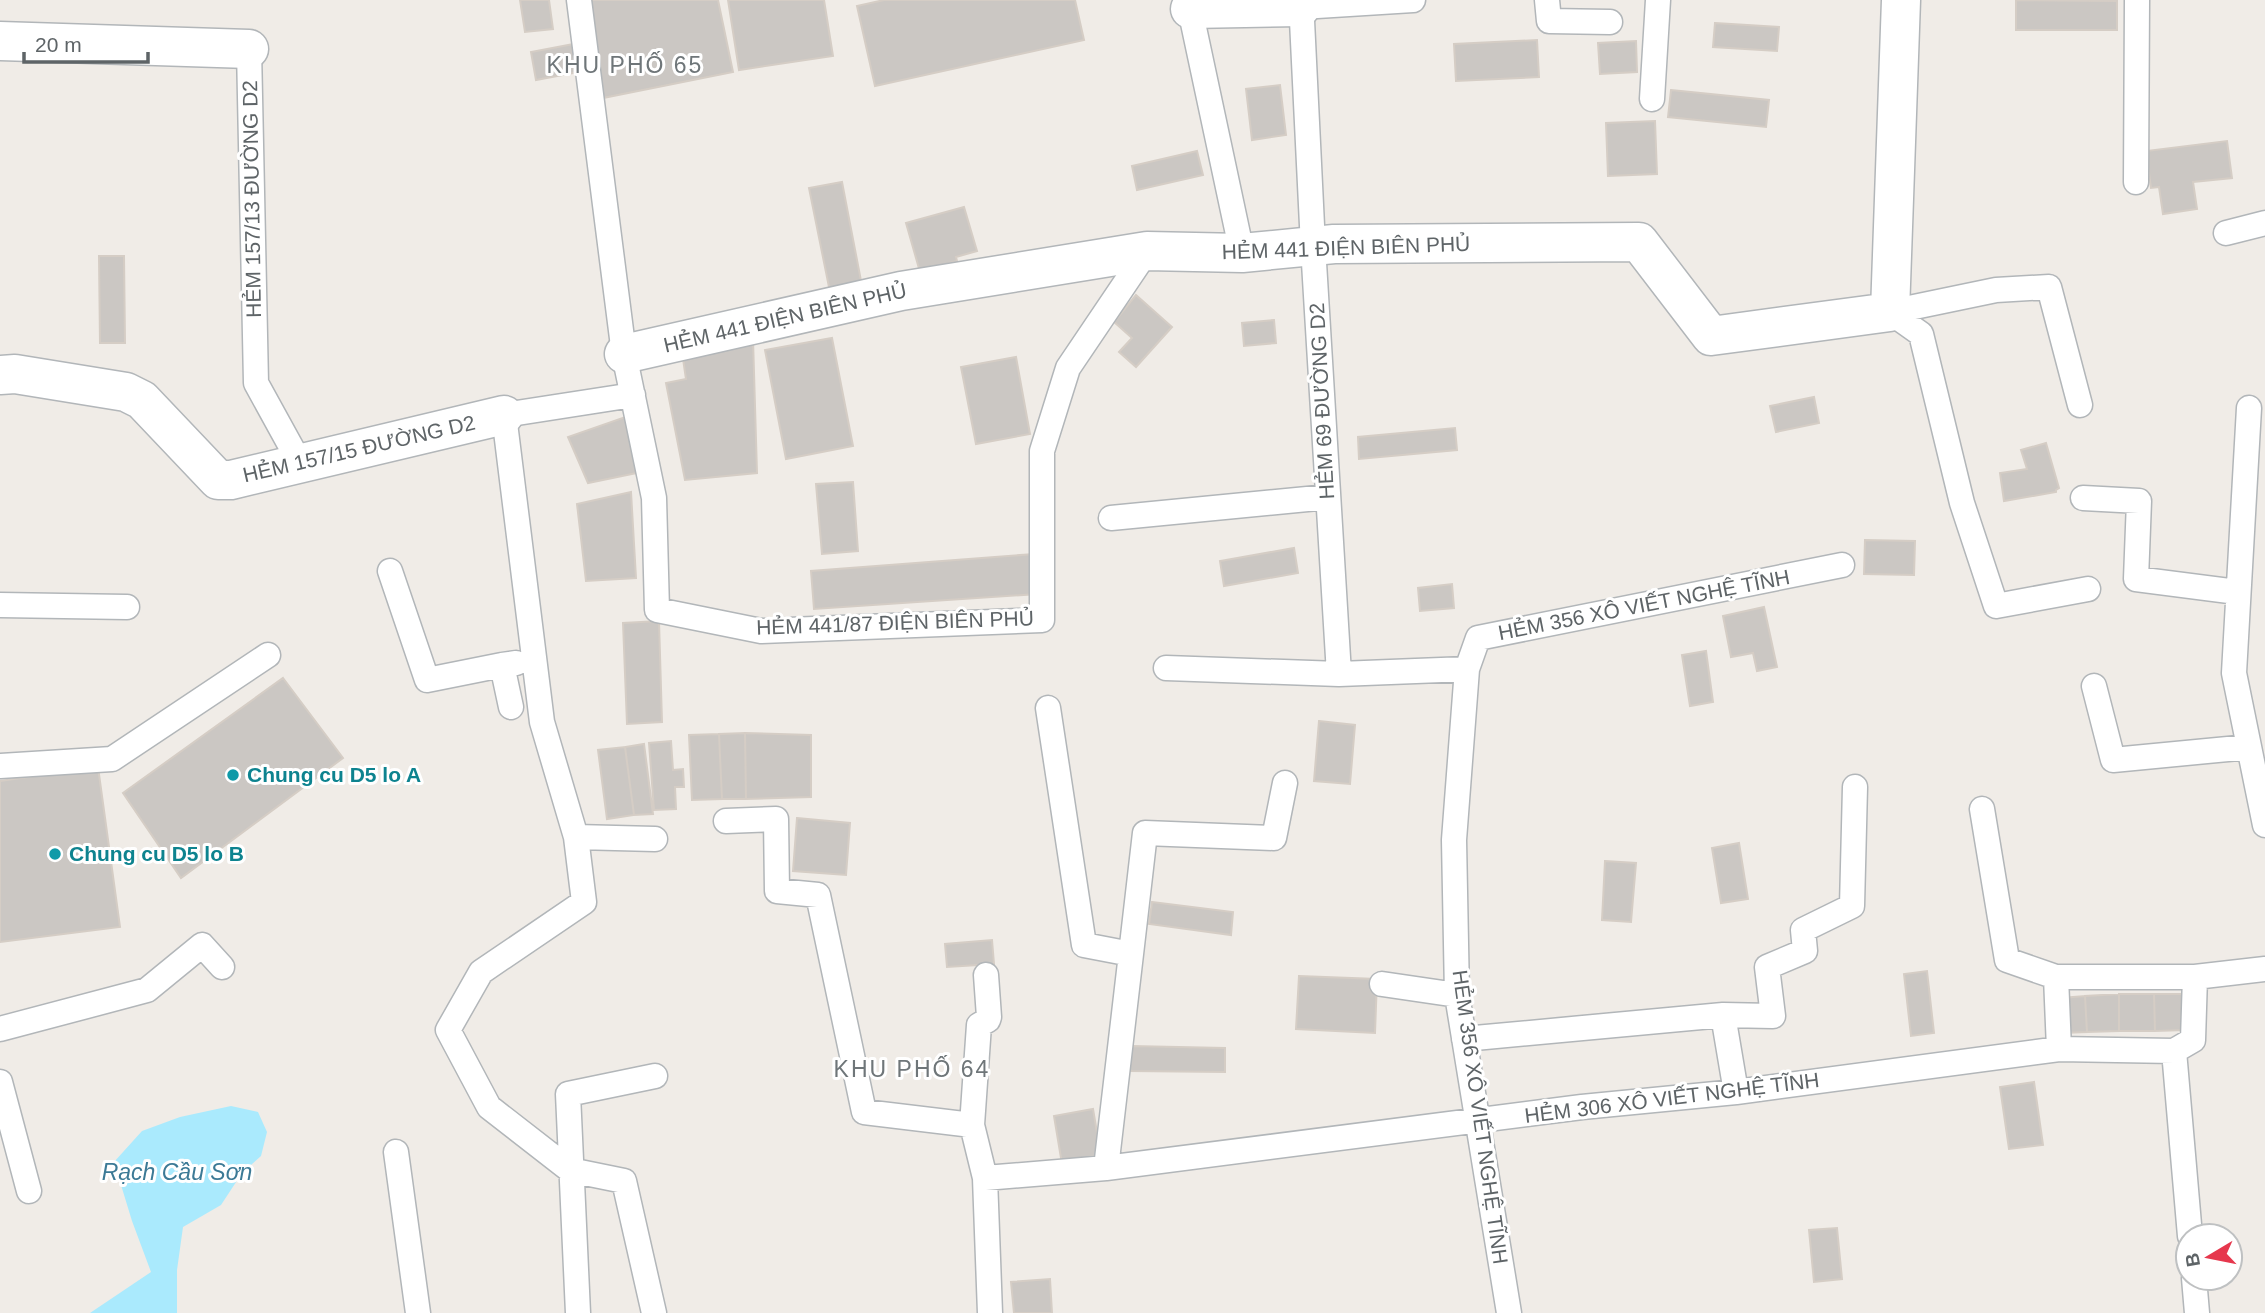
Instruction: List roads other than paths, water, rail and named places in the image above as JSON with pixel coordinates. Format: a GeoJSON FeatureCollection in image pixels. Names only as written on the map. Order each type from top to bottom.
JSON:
{"type":"FeatureCollection","features":[{"type":"Feature","properties":{"kind":"street"},"geometry":{"type":"LineString","coordinates":[[1890,312],[1901,0]]}},
{"type":"Feature","properties":{"kind":"street"},"geometry":{"type":"LineString","coordinates":[[1188,5],[1301,4]]}},
{"type":"Feature","properties":{"kind":"street","name":"HẺM 157/13 ĐƯỜNG D2"},"geometry":{"type":"LineString","coordinates":[[0,41],[249,48]]}},
{"type":"Feature","properties":{"kind":"street","name":"HẺM 441 ĐIỆN BIÊN PHỦ"},"geometry":{"type":"LineString","coordinates":[[624,354],[901,291],[1147,251],[1242,253],[1313,246],[1639,242],[1711,336],[1890,312]]}},
{"type":"Feature","properties":{"kind":"street","name":"HẺM 157/15 ĐƯỜNG D2"},"geometry":{"type":"LineString","coordinates":[[0,375],[15,374],[126,393],[142,400],[218,480],[231,480],[504,415]]}},
{"type":"Feature","properties":{"kind":"lane"},"geometry":{"type":"LineString","coordinates":[[579,0],[624,354],[633,395],[504,415],[542,722],[576,837],[584,902],[481,972],[448,1030],[489,1107],[570,1170],[624,1181],[654,1313]]}},
{"type":"Feature","properties":{"kind":"lane"},"geometry":{"type":"LineString","coordinates":[[1301,4],[1413,0]]}},
{"type":"Feature","properties":{"kind":"lane"},"geometry":{"type":"LineString","coordinates":[[1547,0],[1549,21],[1610,22]]}},
{"type":"Feature","properties":{"kind":"lane"},"geometry":{"type":"LineString","coordinates":[[1652,99],[1658,0]]}},
{"type":"Feature","properties":{"kind":"lane"},"geometry":{"type":"LineString","coordinates":[[2136,182],[2137,0]]}},
{"type":"Feature","properties":{"kind":"lane","name":"HẺM 69 ĐƯỜNG D2"},"geometry":{"type":"LineString","coordinates":[[1301,4],[1339,674]]}},
{"type":"Feature","properties":{"kind":"lane"},"geometry":{"type":"LineString","coordinates":[[1188,5],[1242,253]]}},
{"type":"Feature","properties":{"kind":"lane","name":"HẺM 157/13 ĐƯỜNG D2"},"geometry":{"type":"LineString","coordinates":[[249,48],[257,383],[300,463]]}},
{"type":"Feature","properties":{"kind":"lane"},"geometry":{"type":"LineString","coordinates":[[2226,233],[2265,223]]}},
{"type":"Feature","properties":{"kind":"lane","name":"HẺM 441/87 ĐIỆN BIÊN PHỦ"},"geometry":{"type":"LineString","coordinates":[[633,395],[654,498],[657,610],[761,631],[1042,620],[1042,451],[1068,368],[1147,251]]}},
{"type":"Feature","properties":{"kind":"lane"},"geometry":{"type":"LineString","coordinates":[[1890,312],[1996,290],[2049,287],[2080,405]]}},
{"type":"Feature","properties":{"kind":"lane"},"geometry":{"type":"LineString","coordinates":[[1890,312],[1921,334],[1962,503],[1996,606],[2088,589]]}},
{"type":"Feature","properties":{"kind":"lane"},"geometry":{"type":"LineString","coordinates":[[2249,408],[2234,673],[2265,825]]}},
{"type":"Feature","properties":{"kind":"lane"},"geometry":{"type":"LineString","coordinates":[[1111,518],[1328,498]]}},
{"type":"Feature","properties":{"kind":"lane"},"geometry":{"type":"LineString","coordinates":[[2083,498],[2139,500],[2136,579],[2237,592]]}},
{"type":"Feature","properties":{"kind":"lane","name":"HẺM 356 XÔ VIẾT NGHỆ TĨNH"},"geometry":{"type":"LineString","coordinates":[[1509,1313],[1457,996],[1454,840],[1467,669],[1478,638],[1842,565]]}},
{"type":"Feature","properties":{"kind":"lane"},"geometry":{"type":"LineString","coordinates":[[390,571],[426,680],[534,659]]}},
{"type":"Feature","properties":{"kind":"lane"},"geometry":{"type":"LineString","coordinates":[[0,605],[127,607]]}},
{"type":"Feature","properties":{"kind":"lane"},"geometry":{"type":"LineString","coordinates":[[0,766],[112,759],[268,655]]}},
{"type":"Feature","properties":{"kind":"lane"},"geometry":{"type":"LineString","coordinates":[[502,665],[511,707]]}},
{"type":"Feature","properties":{"kind":"lane"},"geometry":{"type":"LineString","coordinates":[[1166,668],[1339,674],[1467,669]]}},
{"type":"Feature","properties":{"kind":"lane"},"geometry":{"type":"LineString","coordinates":[[2094,686],[2113,760],[2249,747]]}},
{"type":"Feature","properties":{"kind":"lane"},"geometry":{"type":"LineString","coordinates":[[1048,708],[1084,946],[1131,954]]}},
{"type":"Feature","properties":{"kind":"lane"},"geometry":{"type":"LineString","coordinates":[[1105,1168],[1145,833],[1274,838],[1285,783]]}},
{"type":"Feature","properties":{"kind":"lane"},"geometry":{"type":"LineString","coordinates":[[1464,1039],[1723,1015],[1773,1016],[1768,967],[1805,951],[1803,930],[1852,906],[1856,787]]}},
{"type":"Feature","properties":{"kind":"lane"},"geometry":{"type":"LineString","coordinates":[[1982,809],[2007,960],[2056,977],[2195,977],[2265,969]]}},
{"type":"Feature","properties":{"kind":"lane"},"geometry":{"type":"LineString","coordinates":[[726,821],[776,819],[777,891],[818,895],[864,1112],[972,1125]]}},
{"type":"Feature","properties":{"kind":"lane"},"geometry":{"type":"LineString","coordinates":[[576,837],[655,839]]}},
{"type":"Feature","properties":{"kind":"lane"},"geometry":{"type":"LineString","coordinates":[[0,1029],[147,990],[202,945],[222,967]]}},
{"type":"Feature","properties":{"kind":"lane"},"geometry":{"type":"LineString","coordinates":[[986,975],[989,1017],[979,1025],[972,1125],[985,1178],[990,1313]]}},
{"type":"Feature","properties":{"kind":"lane"},"geometry":{"type":"LineString","coordinates":[[2056,977],[2059,1049]]}},
{"type":"Feature","properties":{"kind":"lane"},"geometry":{"type":"LineString","coordinates":[[2189,1222],[2175,1051],[2193,1040],[2195,977]]}},
{"type":"Feature","properties":{"kind":"lane"},"geometry":{"type":"LineString","coordinates":[[1382,984],[1457,996]]}},
{"type":"Feature","properties":{"kind":"lane"},"geometry":{"type":"LineString","coordinates":[[1723,1015],[1736,1092]]}},
{"type":"Feature","properties":{"kind":"lane","name":"HẺM 306 XÔ VIẾT NGHỆ TĨNH"},"geometry":{"type":"LineString","coordinates":[[985,1178],[1105,1168],[1582,1107],[1736,1092],[2059,1049],[2175,1051]]}},
{"type":"Feature","properties":{"kind":"lane"},"geometry":{"type":"LineString","coordinates":[[578,1313],[568,1094],[655,1076]]}},
{"type":"Feature","properties":{"kind":"lane"},"geometry":{"type":"LineString","coordinates":[[0,1082],[29,1191]]}},
{"type":"Feature","properties":{"kind":"lane"},"geometry":{"type":"LineString","coordinates":[[396,1152],[418,1313]]}},
{"type":"Feature","properties":{"kind":"lane"},"geometry":{"type":"LineString","coordinates":[[2195,1292],[2197,1313]]}},
{"type":"Feature","properties":{"kind":"water","name":"Rạch Cầu Sơn"},"geometry":{"type":"Polygon","coordinates":[[[231,1106],[258,1112],[267,1132],[261,1156],[242,1173],[221,1205],[183,1227],[177,1270],[177,1313],[90,1313],[151,1272],[114,1162],[142,1131],[180,1117],[231,1106]]]}},
{"type":"Feature","properties":{"kind":"place","name":"Chung cu D5 lo A"},"geometry":{"type":"Point","coordinates":[233,775]}},
{"type":"Feature","properties":{"kind":"place","name":"Chung cu D5 lo B"},"geometry":{"type":"Point","coordinates":[55,854]}},
{"type":"Feature","properties":{"kind":"district","name":"KHU PHỐ 65"},"geometry":{"type":"Point","coordinates":[625,65]}},
{"type":"Feature","properties":{"kind":"district","name":"KHU PHỐ 64"},"geometry":{"type":"Point","coordinates":[912,1069]}}]}
